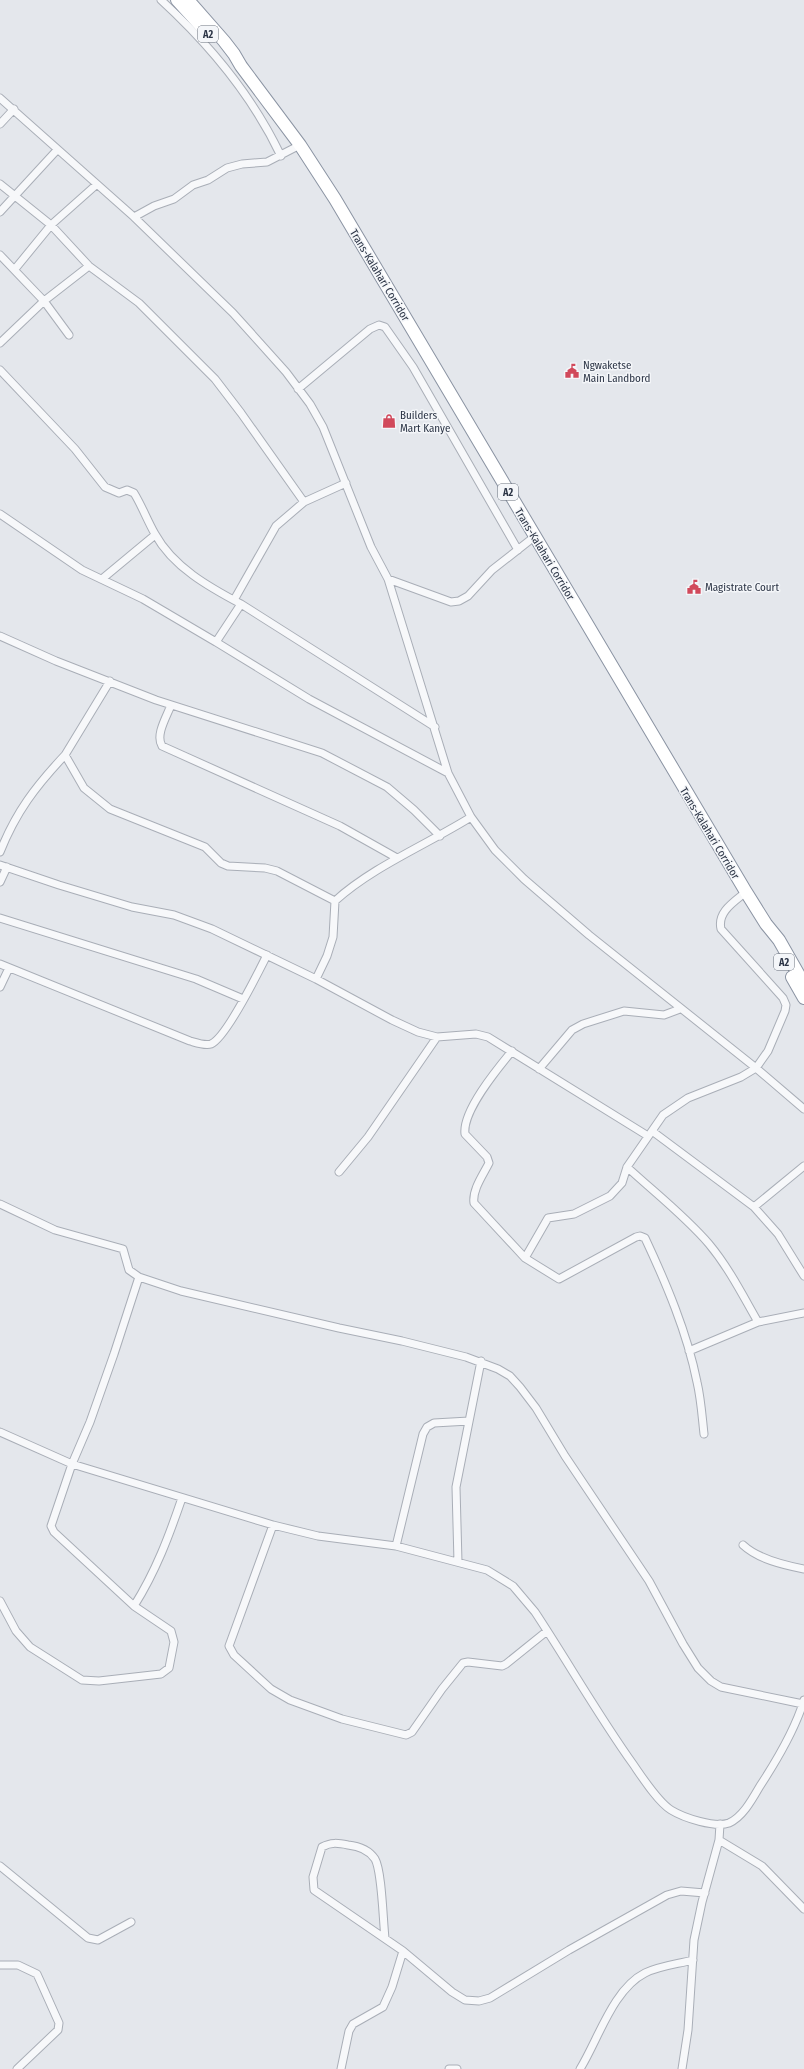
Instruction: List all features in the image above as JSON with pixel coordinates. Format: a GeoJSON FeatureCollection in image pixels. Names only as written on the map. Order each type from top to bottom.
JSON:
{"type":"FeatureCollection","features":[{"type":"Feature","properties":{"kind":"highway","name":"Trans-Kalahari Corridor"},"geometry":{"type":"LineString","coordinates":[[177,0],[231,58],[241,66]]}},
{"type":"Feature","properties":{"kind":"highway","name":"Trans-Kalahari Corridor"},"geometry":{"type":"LineString","coordinates":[[188,0],[224,41],[300,145],[339,206],[534,538],[746,892],[766,924],[779,940],[804,984]]}},
{"type":"Feature","properties":{"kind":"highway","name":"Trans-Kalahari Corridor"},"geometry":{"type":"LineString","coordinates":[[766,924],[773,943],[804,998]]}},
{"type":"Feature","properties":{"kind":"highway"},"geometry":{"type":"LineString","coordinates":[[791,961],[804,970]]}},
{"type":"Feature","properties":{"kind":"street"},"geometry":{"type":"LineString","coordinates":[[161,0],[185,22],[243,90],[269,130],[281,156]]}},
{"type":"Feature","properties":{"kind":"street"},"geometry":{"type":"LineString","coordinates":[[0,98],[14,109],[96,185],[134,217],[233,313],[286,372],[298,389],[323,427],[371,547],[388,579],[448,773],[471,817],[495,850],[524,879],[589,935],[804,1108]]}},
{"type":"Feature","properties":{"kind":"street"},"geometry":{"type":"LineString","coordinates":[[0,124],[14,109]]}},
{"type":"Feature","properties":{"kind":"street"},"geometry":{"type":"LineString","coordinates":[[134,217],[154,206],[174,199],[193,185],[208,180],[227,168],[242,164],[267,162],[300,145]]}},
{"type":"Feature","properties":{"kind":"street"},"geometry":{"type":"LineString","coordinates":[[0,212],[57,150]]}},
{"type":"Feature","properties":{"kind":"street"},"geometry":{"type":"LineString","coordinates":[[0,184],[50,225],[89,266],[139,303],[215,379],[304,502]]}},
{"type":"Feature","properties":{"kind":"street"},"geometry":{"type":"LineString","coordinates":[[15,269],[50,225],[96,185]]}},
{"type":"Feature","properties":{"kind":"street"},"geometry":{"type":"LineString","coordinates":[[0,255],[44,301],[70,335]]}},
{"type":"Feature","properties":{"kind":"street"},"geometry":{"type":"LineString","coordinates":[[0,344],[44,301],[89,266]]}},
{"type":"Feature","properties":{"kind":"street"},"geometry":{"type":"LineString","coordinates":[[298,389],[370,329],[379,325],[386,327],[413,367],[518,550]]}},
{"type":"Feature","properties":{"kind":"street"},"geometry":{"type":"LineString","coordinates":[[1,373],[75,449],[105,487],[119,493],[127,490],[134,493],[155,535],[183,567],[218,593],[241,604],[435,727]]}},
{"type":"Feature","properties":{"kind":"street"},"geometry":{"type":"LineString","coordinates":[[234,600],[276,526],[304,502],[346,483]]}},
{"type":"Feature","properties":{"kind":"street"},"geometry":{"type":"LineString","coordinates":[[0,514],[68,562],[143,599],[309,699],[448,773]]}},
{"type":"Feature","properties":{"kind":"street"},"geometry":{"type":"LineString","coordinates":[[102,579],[155,535]]}},
{"type":"Feature","properties":{"kind":"street"},"geometry":{"type":"LineString","coordinates":[[388,579],[451,602],[459,601],[468,596],[492,570],[534,538]]}},
{"type":"Feature","properties":{"kind":"street"},"geometry":{"type":"LineString","coordinates":[[216,642],[241,604]]}},
{"type":"Feature","properties":{"kind":"street"},"geometry":{"type":"LineString","coordinates":[[0,636],[56,661],[171,705],[322,753],[387,787],[406,802],[440,836]]}},
{"type":"Feature","properties":{"kind":"street"},"geometry":{"type":"LineString","coordinates":[[0,852],[17,815],[32,791],[65,755],[110,681]]}},
{"type":"Feature","properties":{"kind":"street"},"geometry":{"type":"LineString","coordinates":[[171,705],[160,734],[160,742],[162,746],[340,826],[397,858]]}},
{"type":"Feature","properties":{"kind":"street"},"geometry":{"type":"LineString","coordinates":[[65,755],[84,788],[110,809],[206,847],[228,866],[265,868],[278,871],[335,901]]}},
{"type":"Feature","properties":{"kind":"street"},"geometry":{"type":"LineString","coordinates":[[335,901],[397,858],[440,836],[471,817]]}},
{"type":"Feature","properties":{"kind":"street"},"geometry":{"type":"LineString","coordinates":[[0,882],[4,866],[124,904],[174,915],[212,929],[267,955],[418,1032],[436,1037],[476,1034],[493,1040],[539,1069],[650,1134],[754,1207],[778,1234],[804,1276]]}},
{"type":"Feature","properties":{"kind":"street"},"geometry":{"type":"LineString","coordinates":[[525,1258],[548,1218],[574,1214],[610,1196],[622,1183],[626,1167],[663,1114],[688,1098],[741,1077],[756,1068],[768,1051],[785,1011],[786,1005],[783,998],[721,929],[719,923],[721,916],[732,903],[746,892]]}},
{"type":"Feature","properties":{"kind":"street"},"geometry":{"type":"LineString","coordinates":[[316,979],[328,956],[333,937],[335,901]]}},
{"type":"Feature","properties":{"kind":"street"},"geometry":{"type":"LineString","coordinates":[[0,918],[196,980],[243,999]]}},
{"type":"Feature","properties":{"kind":"street"},"geometry":{"type":"LineString","coordinates":[[0,964],[190,1041],[206,1045],[218,1039],[243,999],[267,955]]}},
{"type":"Feature","properties":{"kind":"street"},"geometry":{"type":"LineString","coordinates":[[0,987],[9,968]]}},
{"type":"Feature","properties":{"kind":"street"},"geometry":{"type":"LineString","coordinates":[[539,1069],[572,1030],[583,1024],[624,1011],[664,1015],[680,1009]]}},
{"type":"Feature","properties":{"kind":"street"},"geometry":{"type":"LineString","coordinates":[[339,1172],[368,1137],[436,1037]]}},
{"type":"Feature","properties":{"kind":"street"},"geometry":{"type":"LineString","coordinates":[[512,1051],[488,1080],[466,1119],[464,1129],[465,1134],[487,1157],[489,1163],[475,1192],[473,1198],[474,1204],[525,1258],[559,1279],[636,1237],[640,1236],[645,1238],[670,1298],[689,1351],[697,1382],[704,1434]]}},
{"type":"Feature","properties":{"kind":"street"},"geometry":{"type":"LineString","coordinates":[[754,1207],[804,1166]]}},
{"type":"Feature","properties":{"kind":"street"},"geometry":{"type":"LineString","coordinates":[[626,1167],[665,1201],[709,1244],[733,1279],[758,1322]]}},
{"type":"Feature","properties":{"kind":"street"},"geometry":{"type":"LineString","coordinates":[[0,1204],[55,1230],[123,1249],[129,1270],[139,1277],[181,1291],[339,1328],[402,1341],[481,1361],[510,1376],[536,1408],[565,1456],[649,1581],[683,1644],[698,1668],[711,1681],[720,1687],[803,1702],[787,1741],[748,1804],[730,1822],[720,1824],[706,1823],[671,1810],[646,1784],[613,1736],[526,1599],[513,1586],[486,1570],[396,1546],[318,1536],[273,1525],[72,1464],[0,1432]]}},
{"type":"Feature","properties":{"kind":"street"},"geometry":{"type":"LineString","coordinates":[[0,1601],[16,1631],[30,1647],[82,1680],[99,1681],[161,1674],[169,1668],[174,1642],[171,1631],[134,1606],[51,1529],[51,1523],[72,1464],[90,1422],[139,1277]]}},
{"type":"Feature","properties":{"kind":"street"},"geometry":{"type":"LineString","coordinates":[[689,1351],[758,1322],[776,1317],[804,1313]]}},
{"type":"Feature","properties":{"kind":"street"},"geometry":{"type":"LineString","coordinates":[[458,1562],[456,1487],[481,1361]]}},
{"type":"Feature","properties":{"kind":"street"},"geometry":{"type":"LineString","coordinates":[[396,1546],[423,1434],[427,1427],[434,1423],[469,1421]]}},
{"type":"Feature","properties":{"kind":"street"},"geometry":{"type":"LineString","coordinates":[[134,1606],[148,1583],[162,1555],[182,1498]]}},
{"type":"Feature","properties":{"kind":"street"},"geometry":{"type":"LineString","coordinates":[[273,1525],[229,1646],[234,1655],[271,1689],[290,1700],[342,1719],[406,1735],[412,1732],[442,1689],[463,1663],[468,1662],[502,1666],[547,1631]]}},
{"type":"Feature","properties":{"kind":"street"},"geometry":{"type":"LineString","coordinates":[[742,1545],[757,1555],[781,1564],[804,1569]]}},
{"type":"Feature","properties":{"kind":"street"},"geometry":{"type":"LineString","coordinates":[[682,2069],[688,2030],[694,1940],[719,1840],[720,1824]]}},
{"type":"Feature","properties":{"kind":"street"},"geometry":{"type":"LineString","coordinates":[[719,1840],[762,1866],[804,1909]]}},
{"type":"Feature","properties":{"kind":"street"},"geometry":{"type":"LineString","coordinates":[[385,1938],[379,1869],[374,1858],[367,1850],[354,1846],[329,1843],[322,1847],[318,1854],[313,1877],[314,1890],[403,1951],[452,1992],[465,2000],[479,2001],[490,1998],[568,1950],[667,1895],[681,1891],[705,1894]]}},
{"type":"Feature","properties":{"kind":"street"},"geometry":{"type":"LineString","coordinates":[[0,1866],[88,1938],[98,1940],[131,1922]]}},
{"type":"Feature","properties":{"kind":"street"},"geometry":{"type":"LineString","coordinates":[[341,2069],[349,2031],[353,2024],[383,2007],[392,1987],[403,1951]]}},
{"type":"Feature","properties":{"kind":"street"},"geometry":{"type":"LineString","coordinates":[[580,2069],[614,2005],[629,1985],[646,1972],[693,1960]]}},
{"type":"Feature","properties":{"kind":"street"},"geometry":{"type":"LineString","coordinates":[[0,1965],[18,1966],[37,1974],[59,2023],[58,2030],[17,2069]]}},
{"type":"Feature","properties":{"kind":"street"},"geometry":{"type":"LineString","coordinates":[[449,2069],[457,2069]]}},
{"type":"Feature","properties":{"kind":"place","name":"Ngwaketse Main Landbord"},"geometry":{"type":"Point","coordinates":[572,371]}},
{"type":"Feature","properties":{"kind":"place","name":"Builders Mart Kanye"},"geometry":{"type":"Point","coordinates":[389,421]}},
{"type":"Feature","properties":{"kind":"place","name":"Magistrate Court"},"geometry":{"type":"Point","coordinates":[694,587]}}]}
